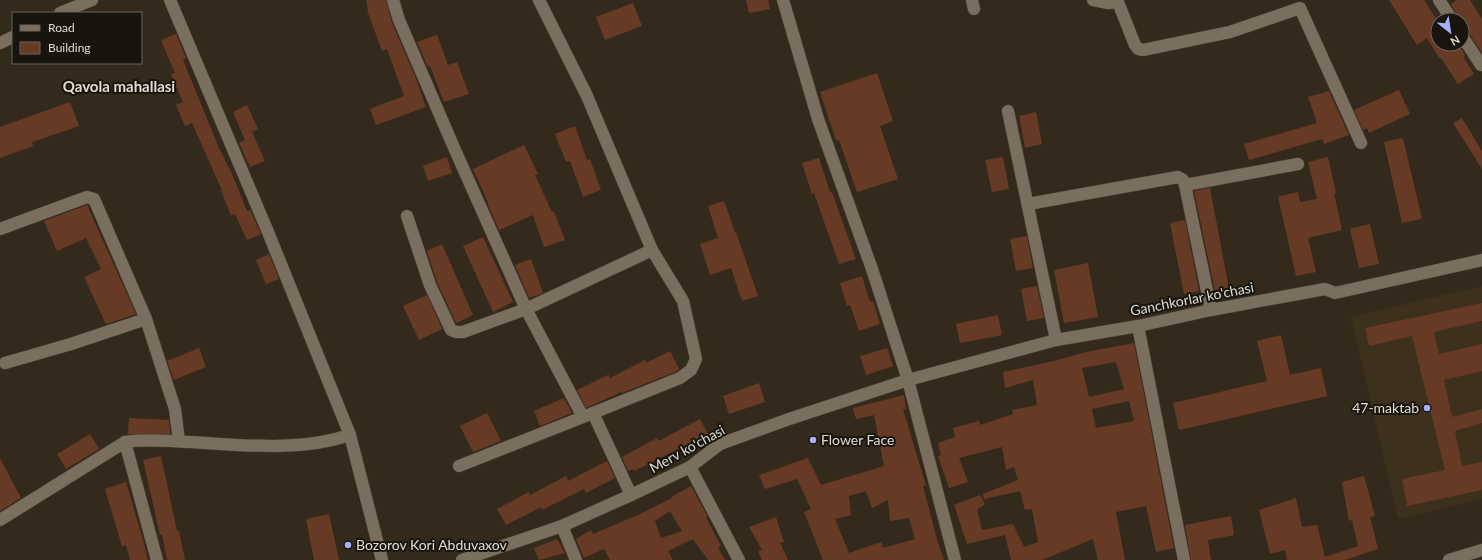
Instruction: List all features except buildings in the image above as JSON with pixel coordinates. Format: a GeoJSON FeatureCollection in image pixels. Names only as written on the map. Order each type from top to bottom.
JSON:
{"type":"FeatureCollection","features":[{"type":"Feature","properties":{"kind":"street"},"geometry":{"type":"LineString","coordinates":[[62,12],[92,0]]}},
{"type":"Feature","properties":{"kind":"street"},"geometry":{"type":"LineString","coordinates":[[170,0],[271,240],[350,435],[382,560]]}},
{"type":"Feature","properties":{"kind":"street"},"geometry":{"type":"LineString","coordinates":[[393,0],[399,20],[526,309],[588,415],[631,495]]}},
{"type":"Feature","properties":{"kind":"street"},"geometry":{"type":"LineString","coordinates":[[459,466],[680,378],[691,370],[696,359],[683,301],[652,250],[587,96],[539,0]]}},
{"type":"Feature","properties":{"kind":"street"},"geometry":{"type":"LineString","coordinates":[[783,0],[818,119],[872,269],[908,380],[955,560]]}},
{"type":"Feature","properties":{"kind":"street"},"geometry":{"type":"LineString","coordinates":[[1093,0],[1108,3],[1118,1],[1135,45],[1138,49],[1143,50],[1230,32],[1299,4],[1360,143]]}},
{"type":"Feature","properties":{"kind":"street"},"geometry":{"type":"LineString","coordinates":[[1439,0],[1447,12]]}},
{"type":"Feature","properties":{"kind":"street"},"geometry":{"type":"LineString","coordinates":[[0,43],[12,37]]}},
{"type":"Feature","properties":{"kind":"street"},"geometry":{"type":"LineString","coordinates":[[1470,48],[1481,65]]}},
{"type":"Feature","properties":{"kind":"street"},"geometry":{"type":"LineString","coordinates":[[1008,111],[1056,340]]}},
{"type":"Feature","properties":{"kind":"street"},"geometry":{"type":"LineString","coordinates":[[1185,185],[1298,164]]}},
{"type":"Feature","properties":{"kind":"street"},"geometry":{"type":"LineString","coordinates":[[1028,204],[1171,177],[1178,177],[1184,180],[1211,310]]}},
{"type":"Feature","properties":{"kind":"street"},"geometry":{"type":"LineString","coordinates":[[0,230],[87,197],[94,199],[146,319],[175,408],[179,441]]}},
{"type":"Feature","properties":{"kind":"street"},"geometry":{"type":"LineString","coordinates":[[407,216],[430,285],[451,330],[456,332],[463,332],[526,309],[652,250]]}},
{"type":"Feature","properties":{"kind":"street","name":"Ganchkorlar ko'chasi"},"geometry":{"type":"LineString","coordinates":[[908,380],[1056,340],[1138,326],[1211,310],[1326,289],[1335,293],[1482,260]]}},
{"type":"Feature","properties":{"kind":"street"},"geometry":{"type":"LineString","coordinates":[[5,363],[71,344],[146,319]]}},
{"type":"Feature","properties":{"kind":"street"},"geometry":{"type":"LineString","coordinates":[[1138,326],[1184,560]]}},
{"type":"Feature","properties":{"kind":"street","name":"Merv ko'chasi"},"geometry":{"type":"LineString","coordinates":[[462,560],[562,526],[631,495],[690,467],[720,444],[908,380]]}},
{"type":"Feature","properties":{"kind":"street"},"geometry":{"type":"LineString","coordinates":[[0,520],[125,442],[137,440],[179,441],[279,446],[334,441],[350,435]]}},
{"type":"Feature","properties":{"kind":"street"},"geometry":{"type":"LineString","coordinates":[[125,442],[157,560]]}},
{"type":"Feature","properties":{"kind":"street"},"geometry":{"type":"LineString","coordinates":[[690,467],[739,560]]}},
{"type":"Feature","properties":{"kind":"street"},"geometry":{"type":"LineString","coordinates":[[562,526],[576,560]]}},
{"type":"Feature","properties":{"kind":"street"},"geometry":{"type":"LineString","coordinates":[[1449,560],[1482,550]]}},
{"type":"Feature","properties":{"kind":"shaded area","name":"47-maktab"},"geometry":{"type":"Polygon","coordinates":[[[1482,286],[1482,499],[1398,519],[1351,317],[1482,286]]]}},
{"type":"Feature","properties":{"kind":"place","name":"47-maktab"},"geometry":{"type":"Point","coordinates":[1427,408]}},
{"type":"Feature","properties":{"kind":"place","name":"Flower Face"},"geometry":{"type":"Point","coordinates":[813,440]}},
{"type":"Feature","properties":{"kind":"place","name":"Bozorov Kori Abduvaxov"},"geometry":{"type":"Point","coordinates":[348,545]}},
{"type":"Feature","properties":{"kind":"district","name":"Qavola mahallasi"},"geometry":{"type":"Point","coordinates":[119,87]}}]}
